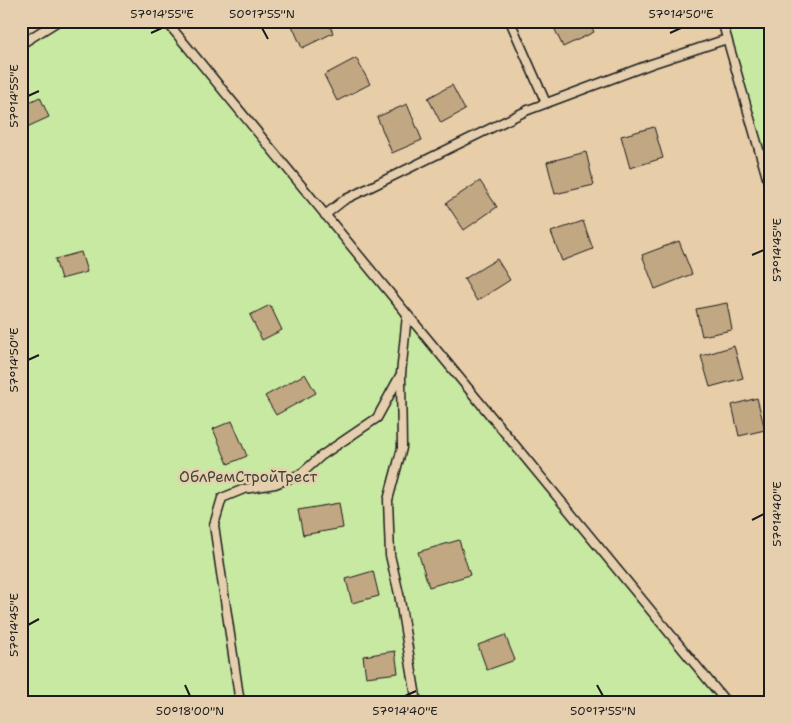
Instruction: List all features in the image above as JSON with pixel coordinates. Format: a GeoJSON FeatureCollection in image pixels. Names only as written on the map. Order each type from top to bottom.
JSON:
{"type":"FeatureCollection","features":[{"type":"Feature","properties":{"kind":"lane"},"geometry":{"type":"LineString","coordinates":[[21,44],[58,21]]}},
{"type":"Feature","properties":{"kind":"lane"},"geometry":{"type":"LineString","coordinates":[[166,21],[727,703]]}},
{"type":"Feature","properties":{"kind":"lane"},"geometry":{"type":"LineString","coordinates":[[510,21],[546,103]]}},
{"type":"Feature","properties":{"kind":"lane"},"geometry":{"type":"LineString","coordinates":[[722,21],[770,188]]}},
{"type":"Feature","properties":{"kind":"lane"},"geometry":{"type":"LineString","coordinates":[[325,215],[344,200],[528,110],[651,64],[727,39]]}},
{"type":"Feature","properties":{"kind":"lane"},"geometry":{"type":"LineString","coordinates":[[407,314],[401,374],[402,448],[388,500],[390,546],[417,703]]}},
{"type":"Feature","properties":{"kind":"lane"},"geometry":{"type":"LineString","coordinates":[[240,703],[214,526],[222,498],[244,488],[275,484],[301,474],[321,456],[377,418],[401,374]]}},
{"type":"Feature","properties":{"kind":"green space","name":"ОблРемСтройТрест"},"geometry":{"type":"Polygon","coordinates":[[[57,21],[166,21],[727,703],[21,703],[21,43],[57,21]]]}},
{"type":"Feature","properties":{"kind":"green space"},"geometry":{"type":"Polygon","coordinates":[[[724,21],[770,21],[770,187],[724,21]]]}},
{"type":"Feature","properties":{"kind":"building"},"geometry":{"type":"Polygon","coordinates":[[[290,21],[328,21],[333,33],[302,48],[290,21]]]}},
{"type":"Feature","properties":{"kind":"building"},"geometry":{"type":"Polygon","coordinates":[[[551,21],[589,21],[594,32],[563,47],[551,21]]]}},
{"type":"Feature","properties":{"kind":"building"},"geometry":{"type":"Polygon","coordinates":[[[356,58],[370,84],[337,101],[324,75],[356,58]]]}},
{"type":"Feature","properties":{"kind":"building"},"geometry":{"type":"Polygon","coordinates":[[[452,85],[465,110],[441,123],[428,98],[452,85]]]}},
{"type":"Feature","properties":{"kind":"building"},"geometry":{"type":"Polygon","coordinates":[[[40,97],[49,117],[27,127],[21,113],[21,106],[40,97]]]}},
{"type":"Feature","properties":{"kind":"building"},"geometry":{"type":"Polygon","coordinates":[[[407,104],[422,140],[392,153],[377,117],[407,104]]]}},
{"type":"Feature","properties":{"kind":"building"},"geometry":{"type":"Polygon","coordinates":[[[654,127],[663,158],[630,168],[621,136],[654,127]]]}},
{"type":"Feature","properties":{"kind":"building"},"geometry":{"type":"Polygon","coordinates":[[[586,152],[594,185],[555,194],[547,162],[586,152]]]}},
{"type":"Feature","properties":{"kind":"building"},"geometry":{"type":"Polygon","coordinates":[[[480,181],[497,207],[464,230],[446,203],[480,181]]]}},
{"type":"Feature","properties":{"kind":"building"},"geometry":{"type":"Polygon","coordinates":[[[583,221],[593,249],[562,261],[551,232],[583,221]]]}},
{"type":"Feature","properties":{"kind":"building"},"geometry":{"type":"Polygon","coordinates":[[[679,241],[692,274],[655,289],[642,255],[679,241]]]}},
{"type":"Feature","properties":{"kind":"building"},"geometry":{"type":"Polygon","coordinates":[[[81,252],[87,272],[61,279],[55,259],[81,252]]]}},
{"type":"Feature","properties":{"kind":"building"},"geometry":{"type":"Polygon","coordinates":[[[497,259],[510,280],[477,301],[464,279],[497,259]]]}},
{"type":"Feature","properties":{"kind":"building"},"geometry":{"type":"Polygon","coordinates":[[[727,303],[732,330],[702,336],[696,309],[727,303]]]}},
{"type":"Feature","properties":{"kind":"building"},"geometry":{"type":"Polygon","coordinates":[[[270,305],[282,330],[262,340],[250,315],[270,305]]]}},
{"type":"Feature","properties":{"kind":"building"},"geometry":{"type":"Polygon","coordinates":[[[734,346],[743,378],[710,387],[701,356],[734,346]]]}},
{"type":"Feature","properties":{"kind":"building"},"geometry":{"type":"Polygon","coordinates":[[[305,374],[316,393],[276,415],[265,396],[305,374]]]}},
{"type":"Feature","properties":{"kind":"building"},"geometry":{"type":"Polygon","coordinates":[[[757,398],[765,430],[739,436],[732,405],[757,398]]]}},
{"type":"Feature","properties":{"kind":"building"},"geometry":{"type":"Polygon","coordinates":[[[232,421],[247,456],[228,464],[213,429],[232,421]]]}},
{"type":"Feature","properties":{"kind":"building"},"geometry":{"type":"Polygon","coordinates":[[[339,503],[343,528],[303,535],[298,510],[339,503]]]}},
{"type":"Feature","properties":{"kind":"building"},"geometry":{"type":"Polygon","coordinates":[[[459,540],[470,575],[429,587],[418,552],[459,540]]]}},
{"type":"Feature","properties":{"kind":"building"},"geometry":{"type":"Polygon","coordinates":[[[373,571],[379,596],[352,603],[346,579],[373,571]]]}},
{"type":"Feature","properties":{"kind":"building"},"geometry":{"type":"Polygon","coordinates":[[[505,635],[515,660],[487,670],[478,645],[505,635]]]}},
{"type":"Feature","properties":{"kind":"building"},"geometry":{"type":"Polygon","coordinates":[[[395,651],[398,673],[366,677],[363,656],[395,651]]]}}]}
